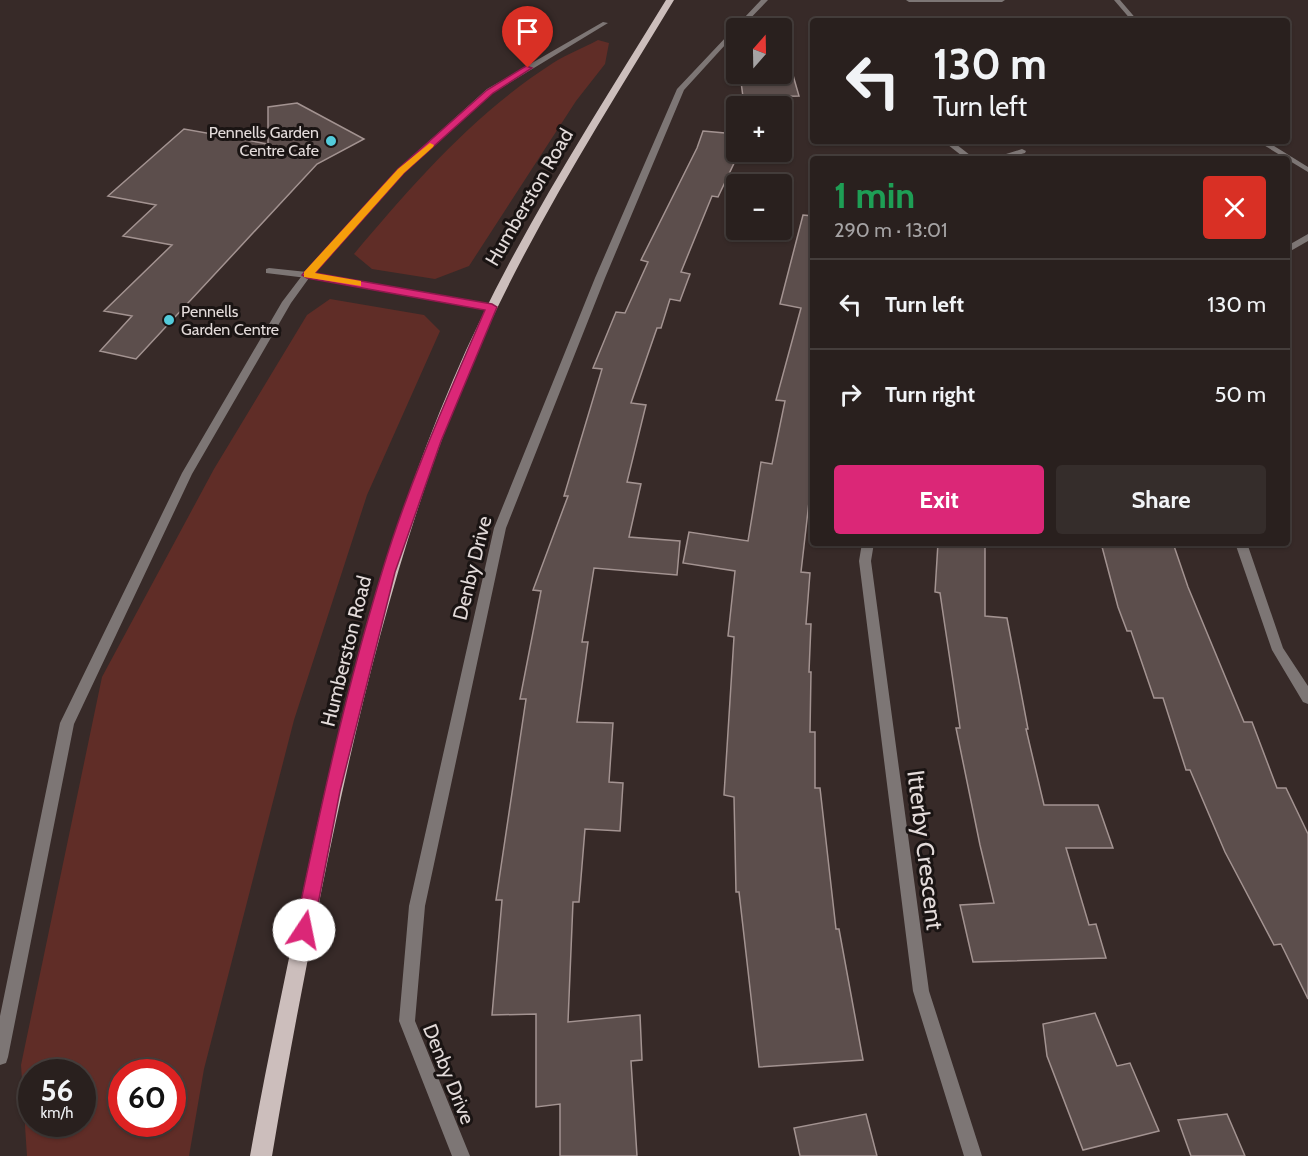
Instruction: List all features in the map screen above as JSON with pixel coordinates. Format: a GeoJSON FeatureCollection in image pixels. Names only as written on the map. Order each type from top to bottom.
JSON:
{"type":"FeatureCollection","features":[{"type":"Feature","properties":{"kind":"main road","name":"Humberston Road"},"geometry":{"type":"LineString","coordinates":[[261,1156],[271,1093],[332,791],[388,572],[435,441],[492,307],[518,256],[670,0]]}},
{"type":"Feature","properties":{"kind":"street","name":"Denby Drive"},"geometry":{"type":"LineString","coordinates":[[748,18],[765,0]]}},
{"type":"Feature","properties":{"kind":"street"},"geometry":{"type":"LineString","coordinates":[[909,0],[1002,0]]}},
{"type":"Feature","properties":{"kind":"street"},"geometry":{"type":"LineString","coordinates":[[1116,0],[1132,18]]}},
{"type":"Feature","properties":{"kind":"street"},"geometry":{"type":"LineString","coordinates":[[0,1058],[67,723],[187,473],[287,302],[307,275],[401,171],[490,91],[605,23]]}},
{"type":"Feature","properties":{"kind":"street","name":"Denby Drive"},"geometry":{"type":"LineString","coordinates":[[460,1156],[407,1021],[417,906],[500,528],[600,278],[681,89],[726,41]]}},
{"type":"Feature","properties":{"kind":"street"},"geometry":{"type":"LineString","coordinates":[[951,144],[967,156]]}},
{"type":"Feature","properties":{"kind":"street"},"geometry":{"type":"LineString","coordinates":[[1266,144],[1285,156]]}},
{"type":"Feature","properties":{"kind":"street"},"geometry":{"type":"LineString","coordinates":[[1004,156],[1022,151]]}},
{"type":"Feature","properties":{"kind":"street"},"geometry":{"type":"LineString","coordinates":[[1290,159],[1308,170]]}},
{"type":"Feature","properties":{"kind":"street"},"geometry":{"type":"LineString","coordinates":[[1290,248],[1308,237]]}},
{"type":"Feature","properties":{"kind":"street"},"geometry":{"type":"LineString","coordinates":[[269,271],[307,275],[492,307]]}},
{"type":"Feature","properties":{"kind":"street","name":"Itterby Crescent"},"geometry":{"type":"LineString","coordinates":[[868,546],[865,561],[921,991],[973,1156]]}},
{"type":"Feature","properties":{"kind":"street"},"geometry":{"type":"LineString","coordinates":[[1242,546],[1278,650],[1308,698]]}},
{"type":"Feature","properties":{"kind":"shaded area"},"geometry":{"type":"Polygon","coordinates":[[[598,40],[609,43],[605,64],[576,101],[469,266],[435,279],[372,269],[354,254],[422,176],[497,104],[553,63],[598,40]]]}},
{"type":"Feature","properties":{"kind":"shaded area"},"geometry":{"type":"Polygon","coordinates":[[[330,299],[424,315],[440,331],[367,495],[294,720],[204,1069],[189,1156],[27,1156],[26,1137],[96,1137],[96,1059],[22,1059],[102,677],[214,469],[307,315],[330,299]]]}},
{"type":"Feature","properties":{"kind":"building"},"geometry":{"type":"Polygon","coordinates":[[[792,72],[799,96],[792,96],[743,96],[741,84],[792,84],[792,72]]]}},
{"type":"Feature","properties":{"kind":"building"},"geometry":{"type":"Polygon","coordinates":[[[297,103],[364,139],[317,164],[136,359],[100,351],[132,316],[104,311],[172,245],[123,236],[156,205],[108,196],[184,129],[268,144],[268,107],[297,103]]]}},
{"type":"Feature","properties":{"kind":"building"},"geometry":{"type":"Polygon","coordinates":[[[703,131],[726,133],[726,162],[735,162],[729,174],[726,174],[726,180],[718,197],[712,196],[681,272],[690,274],[680,301],[670,299],[661,328],[657,328],[631,403],[646,405],[627,482],[641,484],[629,537],[680,541],[677,575],[594,568],[582,642],[588,642],[577,722],[613,723],[609,782],[623,783],[620,831],[585,829],[579,902],[573,902],[568,1022],[640,1015],[642,1060],[631,1061],[637,1156],[560,1156],[560,1104],[536,1107],[536,1014],[492,1015],[502,900],[496,900],[526,699],[520,699],[541,591],[533,590],[568,496],[564,496],[602,369],[593,368],[616,312],[625,313],[648,262],[641,260],[697,148],[703,131]]]}},
{"type":"Feature","properties":{"kind":"building"},"geometry":{"type":"Polygon","coordinates":[[[803,215],[810,216],[810,493],[801,572],[810,573],[806,624],[811,624],[810,732],[815,732],[815,788],[820,788],[836,929],[839,929],[863,1060],[759,1067],[739,892],[736,892],[734,797],[724,795],[734,637],[728,636],[735,571],[683,563],[689,532],[748,541],[761,462],[772,464],[785,401],[776,400],[801,308],[780,304],[803,215]]]}},
{"type":"Feature","properties":{"kind":"building"},"geometry":{"type":"Polygon","coordinates":[[[938,546],[985,546],[985,616],[1007,618],[1028,729],[1026,729],[1044,805],[1098,805],[1113,848],[1066,848],[1089,925],[1096,924],[1106,958],[973,962],[960,905],[994,903],[956,728],[960,728],[940,593],[935,592],[938,546]]]}},
{"type":"Feature","properties":{"kind":"building"},"geometry":{"type":"Polygon","coordinates":[[[1102,546],[1174,546],[1188,587],[1244,722],[1252,722],[1277,788],[1286,788],[1308,834],[1308,999],[1281,944],[1274,945],[1225,852],[1190,770],[1186,770],[1163,698],[1154,698],[1131,631],[1127,631],[1118,607],[1102,546]]]}},
{"type":"Feature","properties":{"kind":"building"},"geometry":{"type":"Polygon","coordinates":[[[1095,1013],[1117,1066],[1130,1063],[1159,1131],[1083,1150],[1047,1056],[1043,1024],[1095,1013]]]}},
{"type":"Feature","properties":{"kind":"building"},"geometry":{"type":"Polygon","coordinates":[[[866,1114],[877,1156],[800,1156],[794,1128],[866,1114]]]}},
{"type":"Feature","properties":{"kind":"building"},"geometry":{"type":"Polygon","coordinates":[[[1227,1114],[1245,1156],[1191,1156],[1178,1120],[1227,1114]]]}},
{"type":"Feature","properties":{"kind":"slow traffic"},"geometry":{"type":"LineString","coordinates":[[357,284],[307,275],[401,171],[430,145]]}},
{"type":"Feature","properties":{"kind":"place","name":"Pennells Garden Centre Cafe"},"geometry":{"type":"Point","coordinates":[331,141]}},
{"type":"Feature","properties":{"kind":"place","name":"Pennells Garden Centre"},"geometry":{"type":"Point","coordinates":[169,320]}},
{"type":"Feature","properties":{"kind":"route"},"geometry":{"type":"LineString","coordinates":[[304,930],[332,791],[388,572],[435,441],[492,307],[307,275],[401,171],[490,91],[528,68]]}}]}
